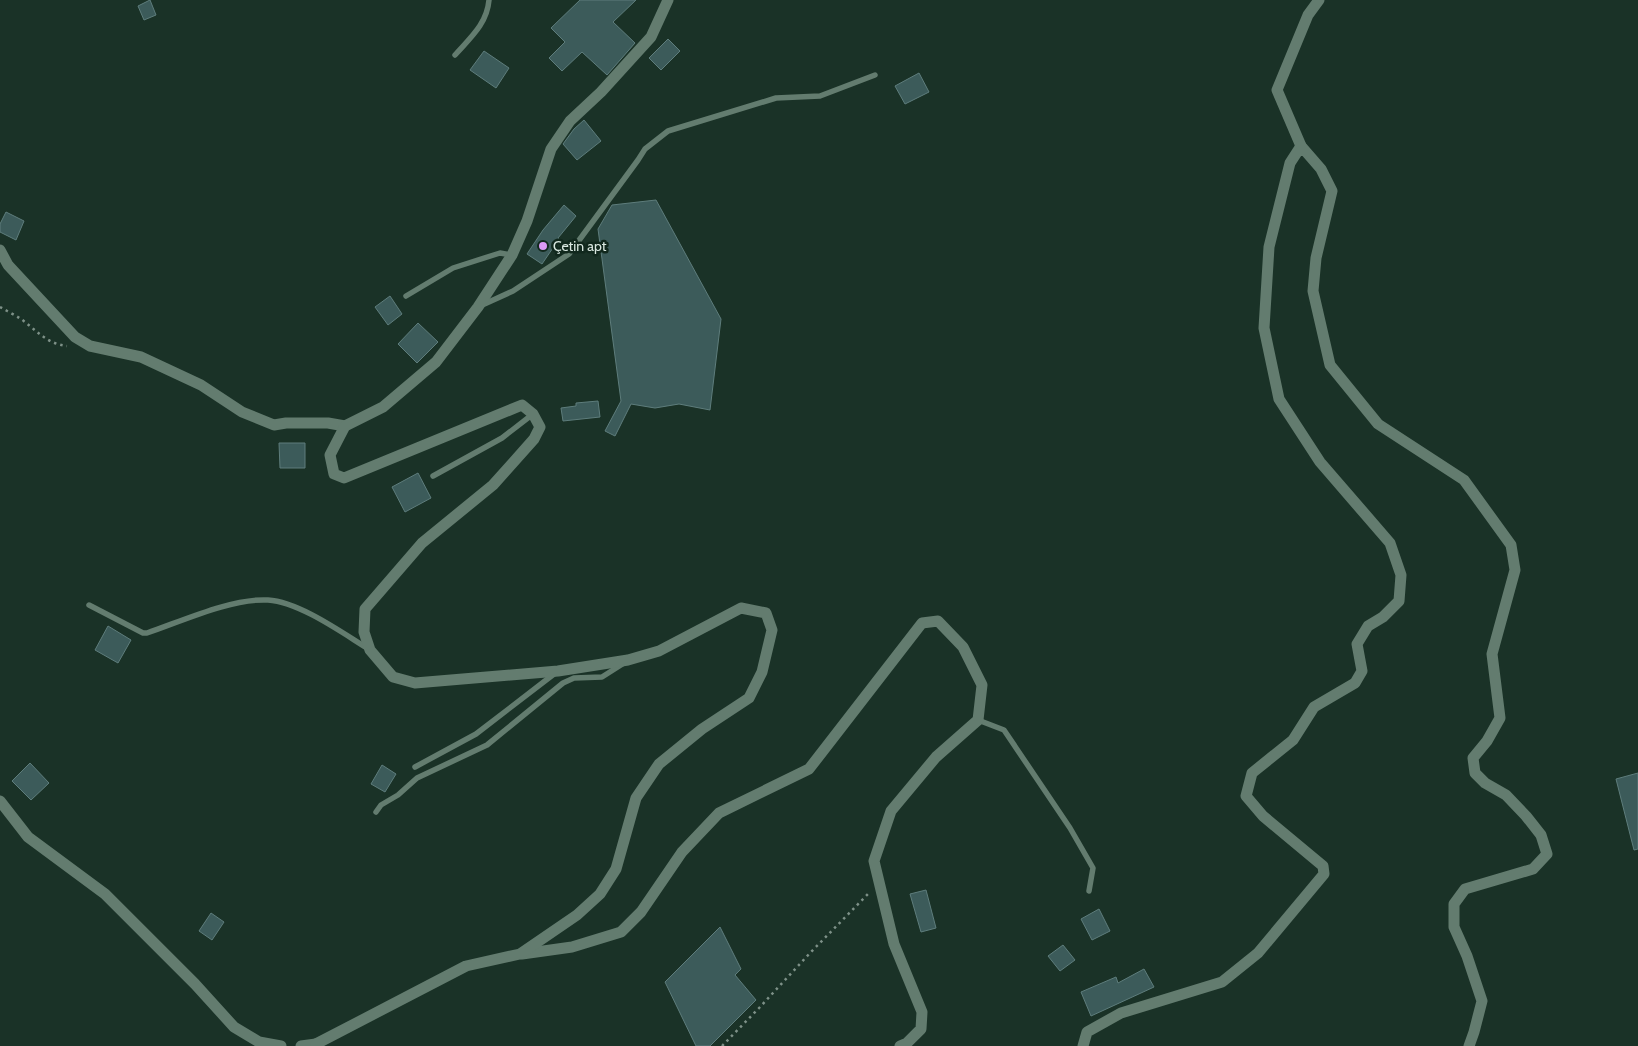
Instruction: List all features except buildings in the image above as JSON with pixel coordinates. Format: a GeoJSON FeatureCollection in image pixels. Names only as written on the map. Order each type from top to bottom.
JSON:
{"type":"FeatureCollection","features":[{"type":"Feature","properties":{"kind":"street"},"geometry":{"type":"LineString","coordinates":[[520,954],[577,915],[600,894],[616,869],[636,798],[659,764],[702,729],[749,698],[762,672],[772,630],[766,613],[741,608],[659,651],[628,660],[558,671],[415,683],[393,677],[370,650],[364,632],[365,609],[422,543],[493,485],[534,439],[540,427],[532,414],[522,405],[344,478],[334,474],[330,455],[345,426],[383,407],[436,362],[478,307],[512,255],[527,221],[551,150],[570,121],[601,92],[651,37],[668,0]]}},
{"type":"Feature","properties":{"kind":"street"},"geometry":{"type":"LineString","coordinates":[[1318,0],[1308,15],[1277,90],[1301,146],[1321,169],[1332,191],[1316,258],[1313,291],[1330,365],[1378,424],[1464,480],[1511,545],[1515,570],[1492,654],[1500,718],[1487,741],[1474,758],[1475,773],[1485,783],[1506,795],[1526,816],[1542,835],[1547,854],[1533,869],[1465,889],[1454,904],[1454,927],[1467,956],[1482,1001],[1469,1046]]}},
{"type":"Feature","properties":{"kind":"street"},"geometry":{"type":"LineString","coordinates":[[1083,1046],[1087,1032],[1121,1013],[1222,982],[1258,953],[1324,874],[1323,866],[1263,816],[1246,796],[1252,773],[1292,740],[1314,707],[1355,683],[1362,671],[1357,644],[1368,626],[1383,617],[1399,601],[1401,575],[1390,543],[1320,462],[1279,399],[1264,328],[1269,248],[1290,162],[1301,146]]}},
{"type":"Feature","properties":{"kind":"street"},"geometry":{"type":"LineString","coordinates":[[0,250],[8,266],[75,337],[90,346],[141,356],[201,385],[242,412],[274,425],[286,423],[328,423],[345,426]]}},
{"type":"Feature","properties":{"kind":"street"},"geometry":{"type":"LineString","coordinates":[[301,1046],[316,1045],[466,966],[520,954],[572,947],[621,932],[641,912],[682,852],[719,813],[808,769],[922,623],[938,621],[963,647],[982,685],[978,720],[936,757],[891,811],[874,861],[894,944],[922,1012],[921,1029],[907,1043],[900,1046]]}},
{"type":"Feature","properties":{"kind":"street"},"geometry":{"type":"LineString","coordinates":[[0,802],[28,837],[105,894],[195,984],[234,1027],[259,1042],[281,1046]]}},
{"type":"Feature","properties":{"kind":"lane"},"geometry":{"type":"LineString","coordinates":[[455,56],[481,26],[488,11],[489,0]]}},
{"type":"Feature","properties":{"kind":"lane"},"geometry":{"type":"LineString","coordinates":[[478,307],[513,291],[568,254],[638,160],[644,149],[668,131],[776,98],[820,96],[875,75]]}},
{"type":"Feature","properties":{"kind":"lane"},"geometry":{"type":"LineString","coordinates":[[406,296],[453,268],[500,253],[512,255]]}},
{"type":"Feature","properties":{"kind":"lane"},"geometry":{"type":"LineString","coordinates":[[433,476],[502,438],[532,414]]}},
{"type":"Feature","properties":{"kind":"lane"},"geometry":{"type":"LineString","coordinates":[[88,605],[143,633],[147,633],[238,602],[269,600],[292,606],[323,621],[370,650]]}},
{"type":"Feature","properties":{"kind":"lane"},"geometry":{"type":"LineString","coordinates":[[376,812],[381,805],[398,795],[417,778],[487,746],[563,683],[574,678],[602,677],[628,660]]}},
{"type":"Feature","properties":{"kind":"lane"},"geometry":{"type":"LineString","coordinates":[[415,767],[476,734],[558,671]]}},
{"type":"Feature","properties":{"kind":"lane"},"geometry":{"type":"LineString","coordinates":[[978,720],[1004,730],[1070,828],[1093,868],[1089,891]]}},
{"type":"Feature","properties":{"kind":"path"},"geometry":{"type":"LineString","coordinates":[[0,307],[57,345],[90,346]]}},
{"type":"Feature","properties":{"kind":"path"},"geometry":{"type":"LineString","coordinates":[[722,1046],[810,952],[879,883]]}},
{"type":"Feature","properties":{"kind":"place","name":"Çetin apt"},"geometry":{"type":"Point","coordinates":[543,246]}}]}
